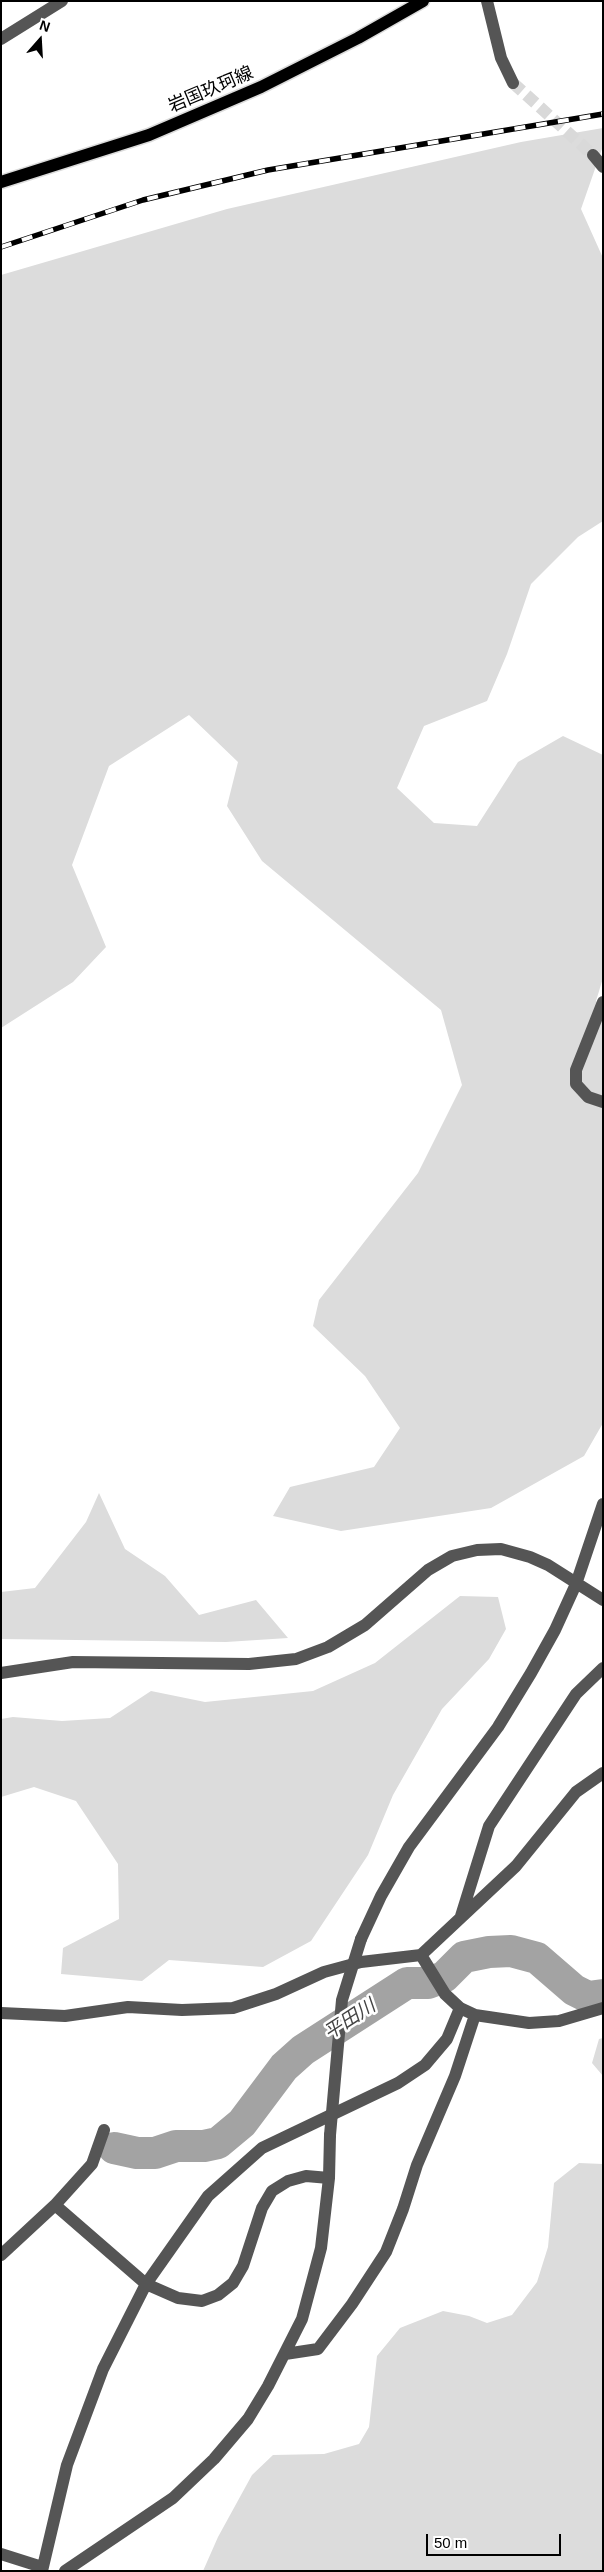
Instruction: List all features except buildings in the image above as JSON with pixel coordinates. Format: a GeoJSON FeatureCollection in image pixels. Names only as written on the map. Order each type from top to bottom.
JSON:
{"type":"FeatureCollection","features":[{"type":"Feature","properties":{"kind":"main road","name":"岩国玖珂線"},"geometry":{"type":"LineString","coordinates":[[1,182],[149,135],[201,113],[297,70],[423,1]]}},
{"type":"Feature","properties":{"kind":"street"},"geometry":{"type":"LineString","coordinates":[[1,39],[62,1]]}},
{"type":"Feature","properties":{"kind":"street"},"geometry":{"type":"LineString","coordinates":[[487,1],[501,58],[512,83]]}},
{"type":"Feature","properties":{"kind":"street"},"geometry":{"type":"LineString","coordinates":[[593,155],[603,167]]}},
{"type":"Feature","properties":{"kind":"street"},"geometry":{"type":"LineString","coordinates":[[603,1002],[576,1070],[576,1084],[588,1097],[603,1102]]}},
{"type":"Feature","properties":{"kind":"street"},"geometry":{"type":"LineString","coordinates":[[65,2571],[173,2498],[214,2459],[248,2419],[285,2354],[302,2319],[321,2248],[342,2000],[361,1939],[381,1896],[409,1847],[498,1728],[555,1630],[576,1584],[603,1504]]}},
{"type":"Feature","properties":{"kind":"street"},"geometry":{"type":"LineString","coordinates":[[1,1673],[73,1662],[249,1664],[296,1659],[328,1647],[365,1625],[428,1570],[452,1556],[477,1550],[501,1549],[530,1557],[548,1565],[603,1600]]}},
{"type":"Feature","properties":{"kind":"street"},"geometry":{"type":"LineString","coordinates":[[461,1917],[489,1826],[576,1694],[603,1668]]}},
{"type":"Feature","properties":{"kind":"street"},"geometry":{"type":"LineString","coordinates":[[1,2013],[65,2016],[128,2007],[182,2010],[233,2008],[276,1994],[324,1972],[352,1964],[421,1955],[516,1866],[576,1792],[603,1773]]}},
{"type":"Feature","properties":{"kind":"street"},"geometry":{"type":"LineString","coordinates":[[421,1955],[446,1994],[460,2008],[475,2015],[529,2023],[559,2022],[603,2008]]}},
{"type":"Feature","properties":{"kind":"street"},"geometry":{"type":"LineString","coordinates":[[1,2554],[42,2569],[66,2465],[103,2369],[146,2284],[208,2196],[262,2148],[398,2083],[425,2065],[447,2039],[460,2008]]}},
{"type":"Feature","properties":{"kind":"street"},"geometry":{"type":"LineString","coordinates":[[285,2354],[318,2349],[352,2304],[386,2252],[403,2209],[417,2165],[455,2076],[475,2015]]}},
{"type":"Feature","properties":{"kind":"street"},"geometry":{"type":"LineString","coordinates":[[1,2255],[55,2205],[92,2164],[104,2130]]}},
{"type":"Feature","properties":{"kind":"street"},"geometry":{"type":"LineString","coordinates":[[55,2205],[146,2284],[178,2298],[202,2301],[218,2295],[233,2284],[243,2266],[262,2208],[272,2191],[288,2181],[306,2176],[328,2178]]}},
{"type":"Feature","properties":{"kind":"shaded area"},"geometry":{"type":"Polygon","coordinates":[[[603,128],[603,146],[581,209],[603,258],[603,521],[578,537],[531,584],[507,654],[487,701],[424,726],[397,788],[434,823],[477,826],[518,762],[563,736],[603,755],[603,978],[596,1001],[603,1009],[603,1423],[584,1456],[491,1508],[341,1531],[273,1516],[290,1487],[374,1467],[400,1428],[365,1376],[313,1326],[319,1300],[418,1173],[462,1085],[441,1010],[262,861],[227,806],[238,762],[189,715],[109,766],[72,865],[106,947],[73,982],[1,1028],[1,275],[227,209],[521,142],[603,128]]]}},
{"type":"Feature","properties":{"kind":"shaded area"},"geometry":{"type":"Polygon","coordinates":[[[99,1493],[125,1549],[165,1576],[199,1615],[256,1600],[288,1638],[226,1642],[1,1639],[1,1592],[35,1588],[86,1522],[99,1493]]]}},
{"type":"Feature","properties":{"kind":"shaded area"},"geometry":{"type":"Polygon","coordinates":[[[460,1596],[498,1597],[506,1629],[489,1659],[442,1709],[393,1795],[368,1855],[311,1941],[263,1967],[169,1960],[142,1981],[61,1974],[63,1948],[119,1919],[118,1864],[76,1801],[34,1787],[1,1797],[1,1719],[13,1717],[62,1721],[110,1718],[151,1691],[205,1702],[313,1691],[375,1663],[460,1596]]]}},
{"type":"Feature","properties":{"kind":"shaded area"},"geometry":{"type":"Polygon","coordinates":[[[603,2038],[603,2076],[592,2063],[599,2039],[603,2038]]]}},
{"type":"Feature","properties":{"kind":"shaded area"},"geometry":{"type":"Polygon","coordinates":[[[579,2163],[603,2164],[603,2571],[203,2571],[218,2537],[252,2475],[273,2455],[324,2454],[359,2444],[369,2427],[377,2356],[400,2328],[443,2311],[469,2316],[487,2323],[512,2315],[537,2282],[548,2247],[554,2183],[579,2163]]]}},
{"type":"Feature","properties":{"kind":"waterway","name":"平田川"},"geometry":{"type":"LineString","coordinates":[[114,2148],[137,2153],[155,2153],[176,2146],[204,2146],[218,2143],[242,2123],[284,2067],[303,2050],[407,1983],[428,1983],[444,1977],[464,1957],[489,1952],[511,1951],[537,1958],[574,1990],[588,1997],[603,1995]]}},
{"type":"Feature","properties":{"kind":"tunnel"},"geometry":{"type":"LineString","coordinates":[[513,83],[593,155]]}},
{"type":"Feature","properties":{"kind":"railway"},"geometry":{"type":"LineString","coordinates":[[1,247],[143,200],[268,170],[603,114]]}}]}
